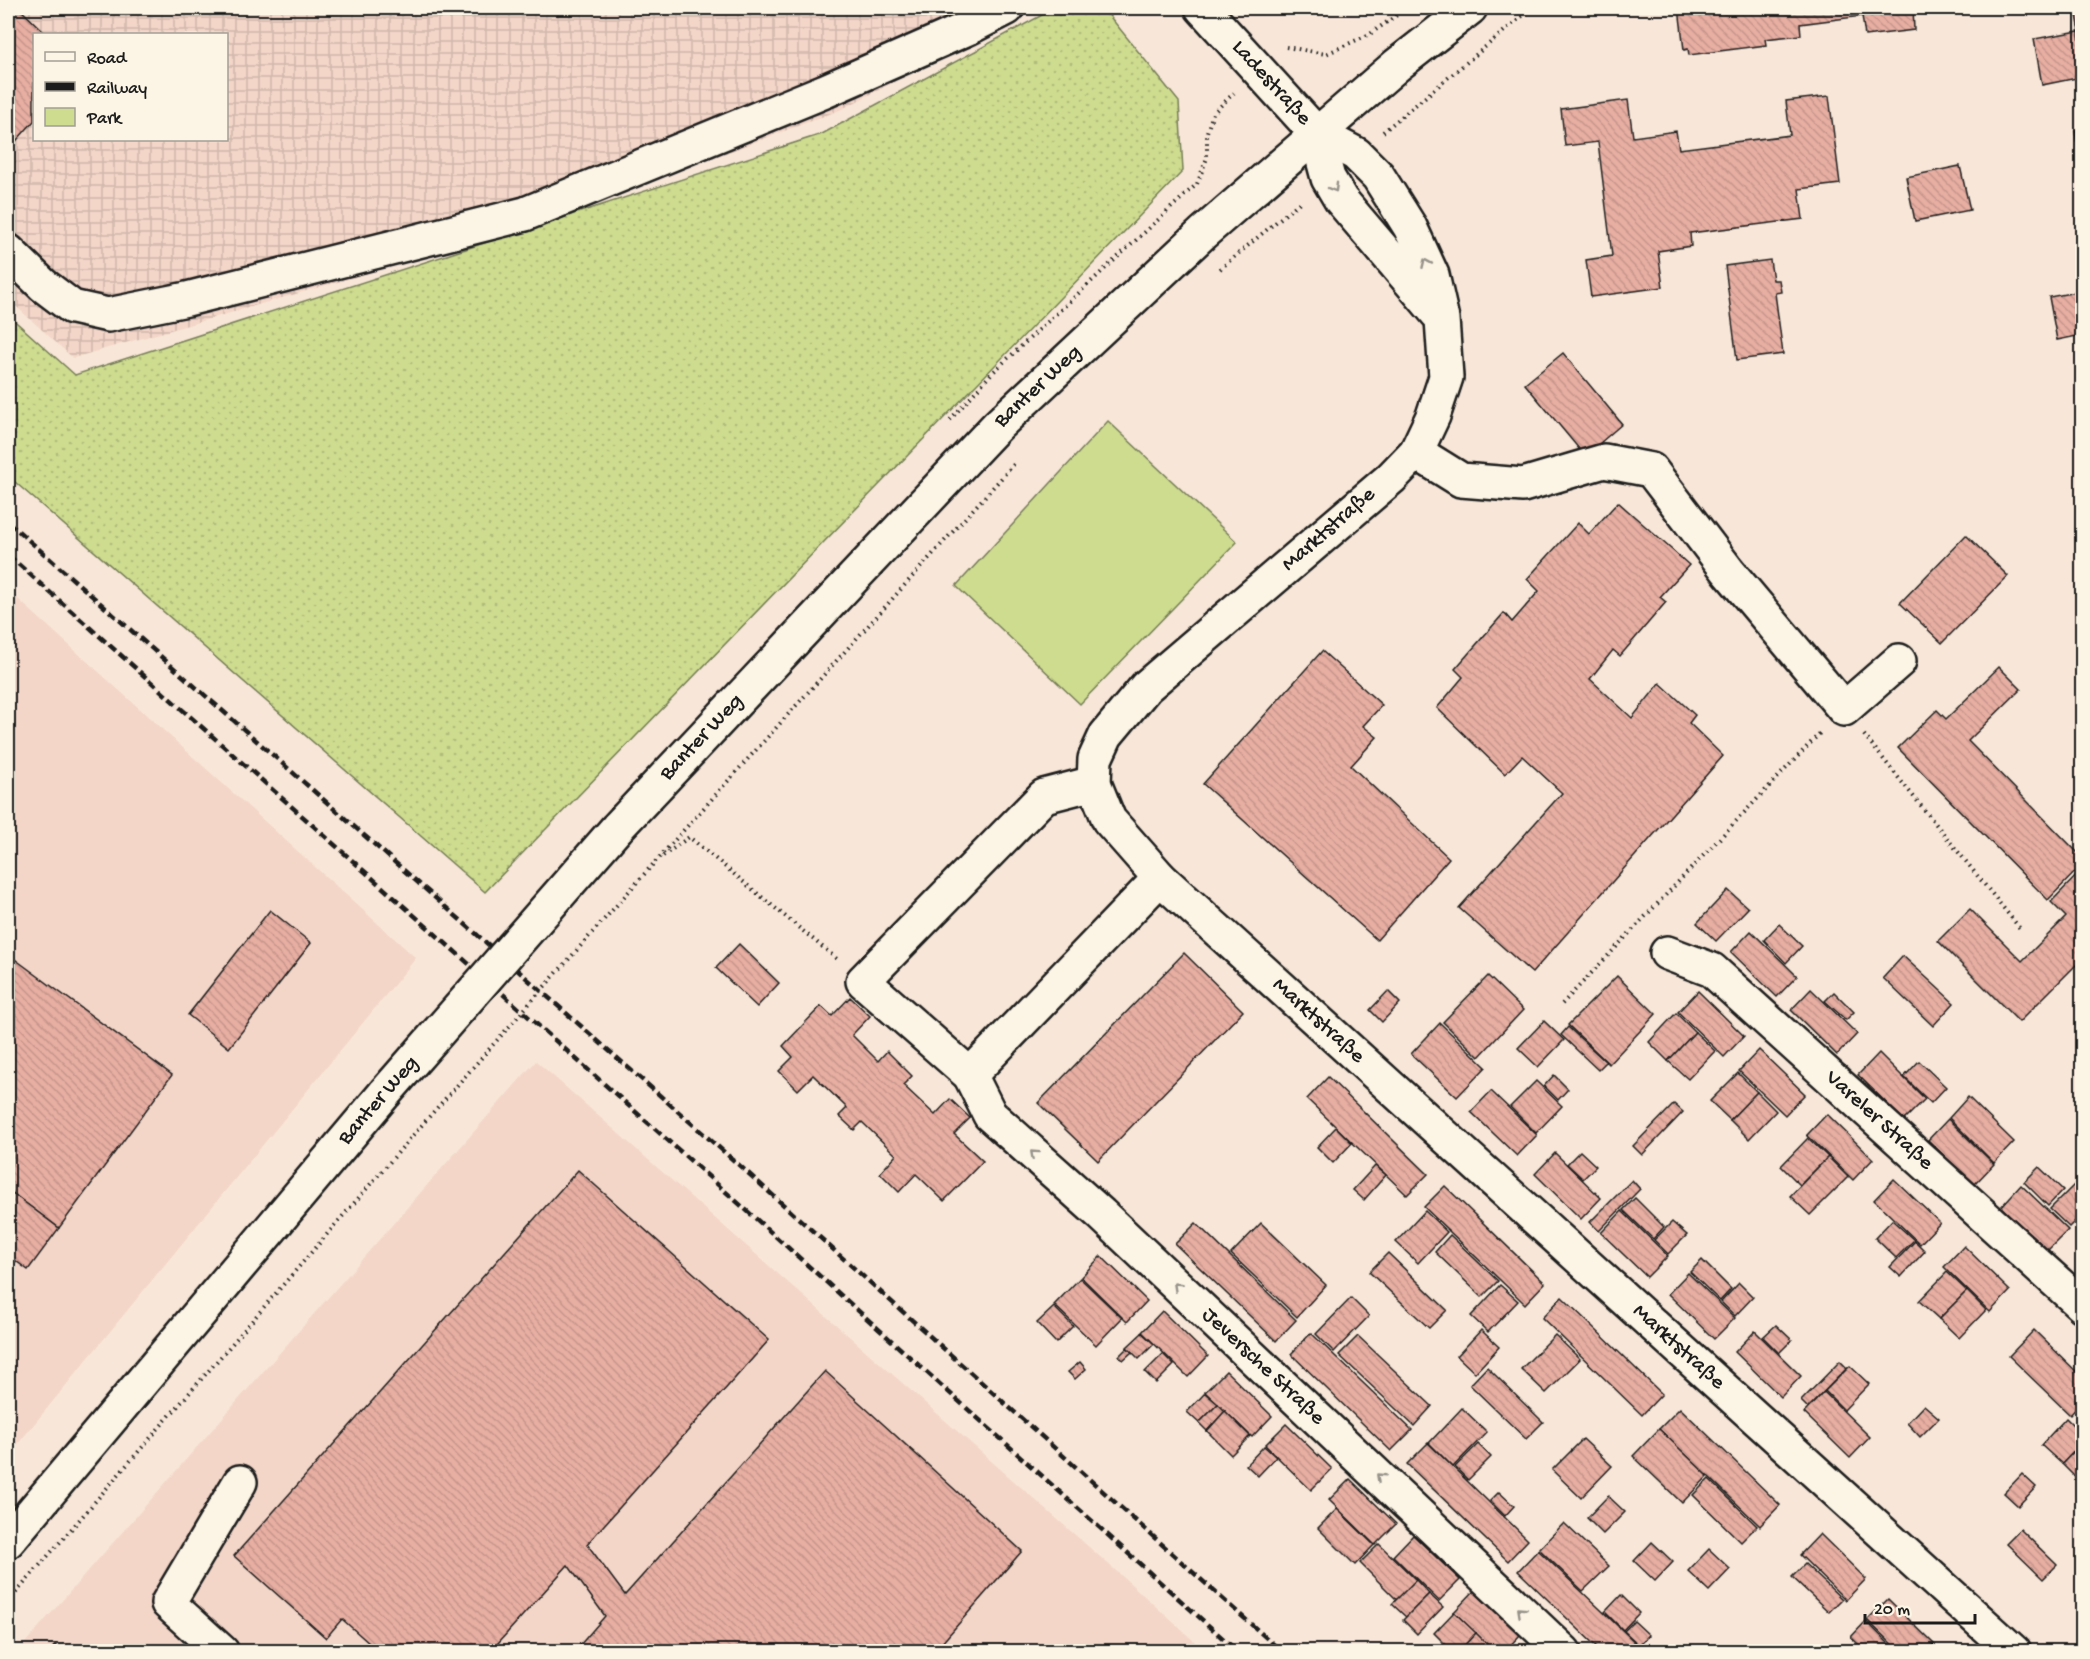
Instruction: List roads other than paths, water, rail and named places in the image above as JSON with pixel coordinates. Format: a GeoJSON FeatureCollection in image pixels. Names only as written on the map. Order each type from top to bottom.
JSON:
{"type":"FeatureCollection","features":[{"type":"Feature","properties":{"kind":"street"},"geometry":{"type":"LineString","coordinates":[[8,251],[43,285],[72,307],[108,315],[187,299],[525,214],[825,91],[968,28],[1007,8]]}},
{"type":"Feature","properties":{"kind":"street","name":"Ladestraße"},"geometry":{"type":"LineString","coordinates":[[1202,8],[1316,133]]}},
{"type":"Feature","properties":{"kind":"street","name":"Banter Weg"},"geometry":{"type":"LineString","coordinates":[[8,1540],[385,1093],[617,828],[998,426],[1203,232],[1316,133],[1470,8]]}},
{"type":"Feature","properties":{"kind":"street"},"geometry":{"type":"LineString","coordinates":[[1316,133],[1328,178],[1341,200],[1442,319]]}},
{"type":"Feature","properties":{"kind":"street","name":"Marktstraße"},"geometry":{"type":"LineString","coordinates":[[1316,133],[1356,154],[1378,176],[1410,227],[1432,275],[1442,319],[1446,377],[1433,416],[1416,452],[1382,485],[1146,687],[1106,735],[1095,759],[1094,783],[1109,820],[1160,878],[2014,1652]]}},
{"type":"Feature","properties":{"kind":"street"},"geometry":{"type":"LineString","coordinates":[[1416,452],[1461,480],[1523,485],[1604,461],[1651,470],[1728,571],[1844,709],[1899,661]]}},
{"type":"Feature","properties":{"kind":"street"},"geometry":{"type":"LineString","coordinates":[[1094,783],[1044,796],[863,981],[970,1075],[1160,878]]}},
{"type":"Feature","properties":{"kind":"street","name":"Vareler Straße"},"geometry":{"type":"LineString","coordinates":[[1667,953],[1712,970],[2082,1305]]}},
{"type":"Feature","properties":{"kind":"street","name":"Jeversche Straße"},"geometry":{"type":"LineString","coordinates":[[970,1075],[990,1115],[1101,1214],[1564,1652]]}},
{"type":"Feature","properties":{"kind":"street"},"geometry":{"type":"LineString","coordinates":[[222,1652],[168,1603],[240,1482]]}},
{"type":"Feature","properties":{"kind":"railway"},"geometry":{"type":"LineString","coordinates":[[8,522],[748,1173],[1282,1652]]}},
{"type":"Feature","properties":{"kind":"railway"},"geometry":{"type":"LineString","coordinates":[[8,555],[735,1200],[1238,1652]]}}]}
